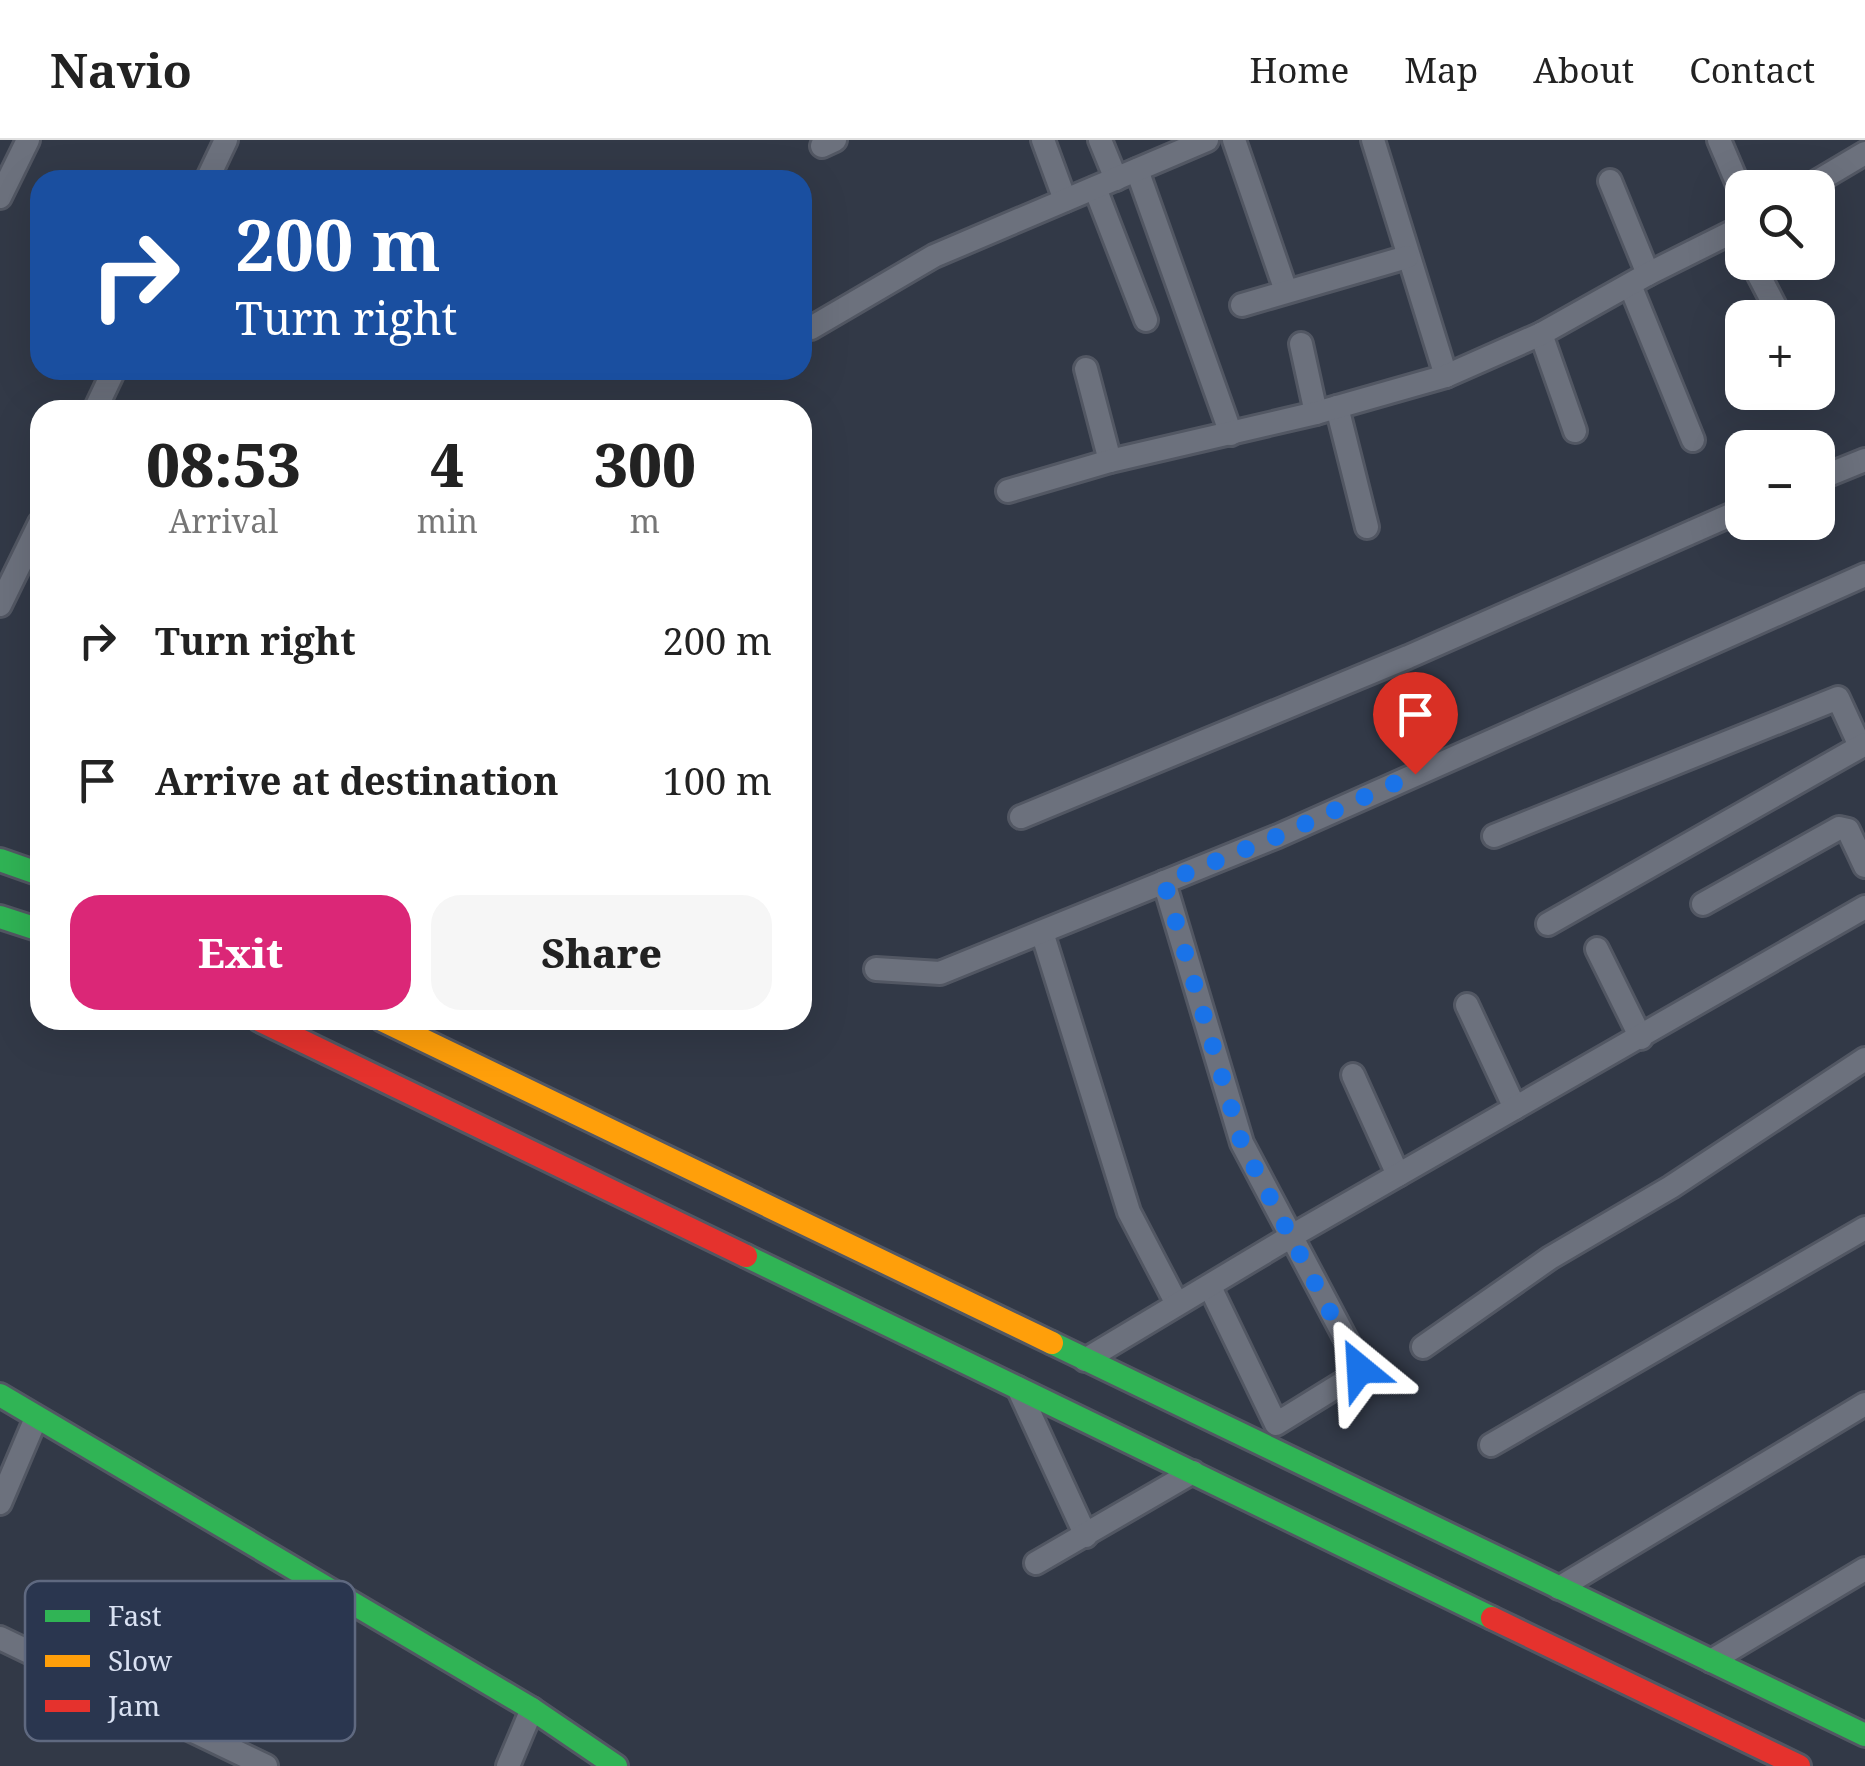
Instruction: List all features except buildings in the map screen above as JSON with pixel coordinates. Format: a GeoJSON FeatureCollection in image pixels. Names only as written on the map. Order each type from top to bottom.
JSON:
{"type":"FeatureCollection","features":[{"type":"Feature","properties":{"kind":"street"},"geometry":{"type":"LineString","coordinates":[[0,197],[28,140]]}},
{"type":"Feature","properties":{"kind":"street"},"geometry":{"type":"LineString","coordinates":[[212,170],[226,140]]}},
{"type":"Feature","properties":{"kind":"street"},"geometry":{"type":"LineString","coordinates":[[1043,140],[1065,200]]}},
{"type":"Feature","properties":{"kind":"street"},"geometry":{"type":"LineString","coordinates":[[1100,140],[1231,434]]}},
{"type":"Feature","properties":{"kind":"street"},"geometry":{"type":"LineString","coordinates":[[812,327],[934,256],[1116,179],[1172,147],[1207,140]]}},
{"type":"Feature","properties":{"kind":"street"},"geometry":{"type":"LineString","coordinates":[[1234,140],[1286,291]]}},
{"type":"Feature","properties":{"kind":"street"},"geometry":{"type":"LineString","coordinates":[[1374,140],[1446,376]]}},
{"type":"Feature","properties":{"kind":"street"},"geometry":{"type":"LineString","coordinates":[[1719,140],[1732,170]]}},
{"type":"Feature","properties":{"kind":"street"},"geometry":{"type":"LineString","coordinates":[[1830,170],[1856,151]]}},
{"type":"Feature","properties":{"kind":"street"},"geometry":{"type":"LineString","coordinates":[[1116,179],[1146,320]]}},
{"type":"Feature","properties":{"kind":"street"},"geometry":{"type":"LineString","coordinates":[[1610,181],[1692,440]]}},
{"type":"Feature","properties":{"kind":"street"},"geometry":{"type":"LineString","coordinates":[[1008,491],[1110,460],[1327,410],[1446,376],[1541,334],[1639,280],[1725,241]]}},
{"type":"Feature","properties":{"kind":"street"},"geometry":{"type":"LineString","coordinates":[[1242,305],[1407,257]]}},
{"type":"Feature","properties":{"kind":"street"},"geometry":{"type":"LineString","coordinates":[[1541,334],[1575,430]]}},
{"type":"Feature","properties":{"kind":"street"},"geometry":{"type":"LineString","coordinates":[[1301,344],[1366,527]]}},
{"type":"Feature","properties":{"kind":"street"},"geometry":{"type":"LineString","coordinates":[[1086,370],[1110,460]]}},
{"type":"Feature","properties":{"kind":"street"},"geometry":{"type":"LineString","coordinates":[[1835,472],[1865,460]]}},
{"type":"Feature","properties":{"kind":"street"},"geometry":{"type":"LineString","coordinates":[[1021,817],[1408,656],[1725,517]]}},
{"type":"Feature","properties":{"kind":"street"},"geometry":{"type":"LineString","coordinates":[[0,605],[30,544]]}},
{"type":"Feature","properties":{"kind":"street"},"geometry":{"type":"LineString","coordinates":[[876,969],[940,973],[1278,836],[1865,574]]}},
{"type":"Feature","properties":{"kind":"street"},"geometry":{"type":"LineString","coordinates":[[1494,836],[1838,698],[1862,745],[1548,924]]}},
{"type":"Feature","properties":{"kind":"street"},"geometry":{"type":"LineString","coordinates":[[1703,904],[1838,828],[1848,830],[1865,866]]}},
{"type":"Feature","properties":{"kind":"street"},"geometry":{"type":"LineString","coordinates":[[0,860],[30,870]]}},
{"type":"Feature","properties":{"kind":"street"},"geometry":{"type":"LineString","coordinates":[[1164,882],[1217,1052],[1232,1118],[1358,1364],[1356,1374],[1276,1424],[1210,1287]]}},
{"type":"Feature","properties":{"kind":"street"},"geometry":{"type":"LineString","coordinates":[[1085,1360],[1290,1236],[1865,906]]}},
{"type":"Feature","properties":{"kind":"street"},"geometry":{"type":"LineString","coordinates":[[0,916],[30,926]]}},
{"type":"Feature","properties":{"kind":"street"},"geometry":{"type":"LineString","coordinates":[[1042,932],[1129,1212],[1178,1304]]}},
{"type":"Feature","properties":{"kind":"street"},"geometry":{"type":"LineString","coordinates":[[1597,948],[1641,1038]]}},
{"type":"Feature","properties":{"kind":"street"},"geometry":{"type":"LineString","coordinates":[[1466,1005],[1515,1108]]}},
{"type":"Feature","properties":{"kind":"street"},"geometry":{"type":"LineString","coordinates":[[279,1030],[1018,1388],[1173,1433],[1558,1588],[1860,1727]]}},
{"type":"Feature","properties":{"kind":"street"},"geometry":{"type":"LineString","coordinates":[[403,1030],[1085,1360],[1173,1433],[1193,1472],[1799,1766]]}},
{"type":"Feature","properties":{"kind":"street"},"geometry":{"type":"LineString","coordinates":[[1422,1347],[1550,1258],[1671,1186],[1865,1060]]}},
{"type":"Feature","properties":{"kind":"street"},"geometry":{"type":"LineString","coordinates":[[1352,1075],[1398,1175]]}},
{"type":"Feature","properties":{"kind":"street"},"geometry":{"type":"LineString","coordinates":[[1491,1445],[1865,1228]]}},
{"type":"Feature","properties":{"kind":"street"},"geometry":{"type":"LineString","coordinates":[[1018,1388],[1086,1536]]}},
{"type":"Feature","properties":{"kind":"street"},"geometry":{"type":"LineString","coordinates":[[0,1395],[314,1581]]}},
{"type":"Feature","properties":{"kind":"street"},"geometry":{"type":"LineString","coordinates":[[1558,1588],[1865,1404]]}},
{"type":"Feature","properties":{"kind":"street"},"geometry":{"type":"LineString","coordinates":[[0,1503],[36,1418]]}},
{"type":"Feature","properties":{"kind":"street"},"geometry":{"type":"LineString","coordinates":[[1036,1563],[1193,1472]]}},
{"type":"Feature","properties":{"kind":"street"},"geometry":{"type":"LineString","coordinates":[[1711,1661],[1865,1568]]}},
{"type":"Feature","properties":{"kind":"street"},"geometry":{"type":"LineString","coordinates":[[355,1605],[532,1709],[616,1766]]}},
{"type":"Feature","properties":{"kind":"street"},"geometry":{"type":"LineString","coordinates":[[0,1638],[25,1650]]}},
{"type":"Feature","properties":{"kind":"street"},"geometry":{"type":"LineString","coordinates":[[508,1766],[532,1709]]}},
{"type":"Feature","properties":{"kind":"street"},"geometry":{"type":"LineString","coordinates":[[214,1741],[266,1766]]}},
{"type":"Feature","properties":{"kind":"traffic: fast"},"geometry":{"type":"LineString","coordinates":[[0,860],[30,870]]}},
{"type":"Feature","properties":{"kind":"traffic: fast"},"geometry":{"type":"LineString","coordinates":[[0,917],[30,927]]}},
{"type":"Feature","properties":{"kind":"traffic: fast"},"geometry":{"type":"LineString","coordinates":[[746,1256],[1492,1618]]}},
{"type":"Feature","properties":{"kind":"traffic: fast"},"geometry":{"type":"LineString","coordinates":[[1052,1343],[1865,1735]]}},
{"type":"Feature","properties":{"kind":"traffic: fast"},"geometry":{"type":"LineString","coordinates":[[0,1395],[315,1581]]}},
{"type":"Feature","properties":{"kind":"traffic: fast"},"geometry":{"type":"LineString","coordinates":[[355,1605],[532,1709],[616,1766]]}},
{"type":"Feature","properties":{"kind":"traffic: slow"},"geometry":{"type":"LineString","coordinates":[[403,1030],[1052,1343]]}},
{"type":"Feature","properties":{"kind":"traffic: jam"},"geometry":{"type":"LineString","coordinates":[[280,1030],[746,1256]]}},
{"type":"Feature","properties":{"kind":"traffic: jam"},"geometry":{"type":"LineString","coordinates":[[1492,1618],[1799,1766]]}},
{"type":"Feature","properties":{"kind":"route"},"geometry":{"type":"LineString","coordinates":[[1360,1369],[1242,1144],[1164,882],[1415,774]]}}]}
